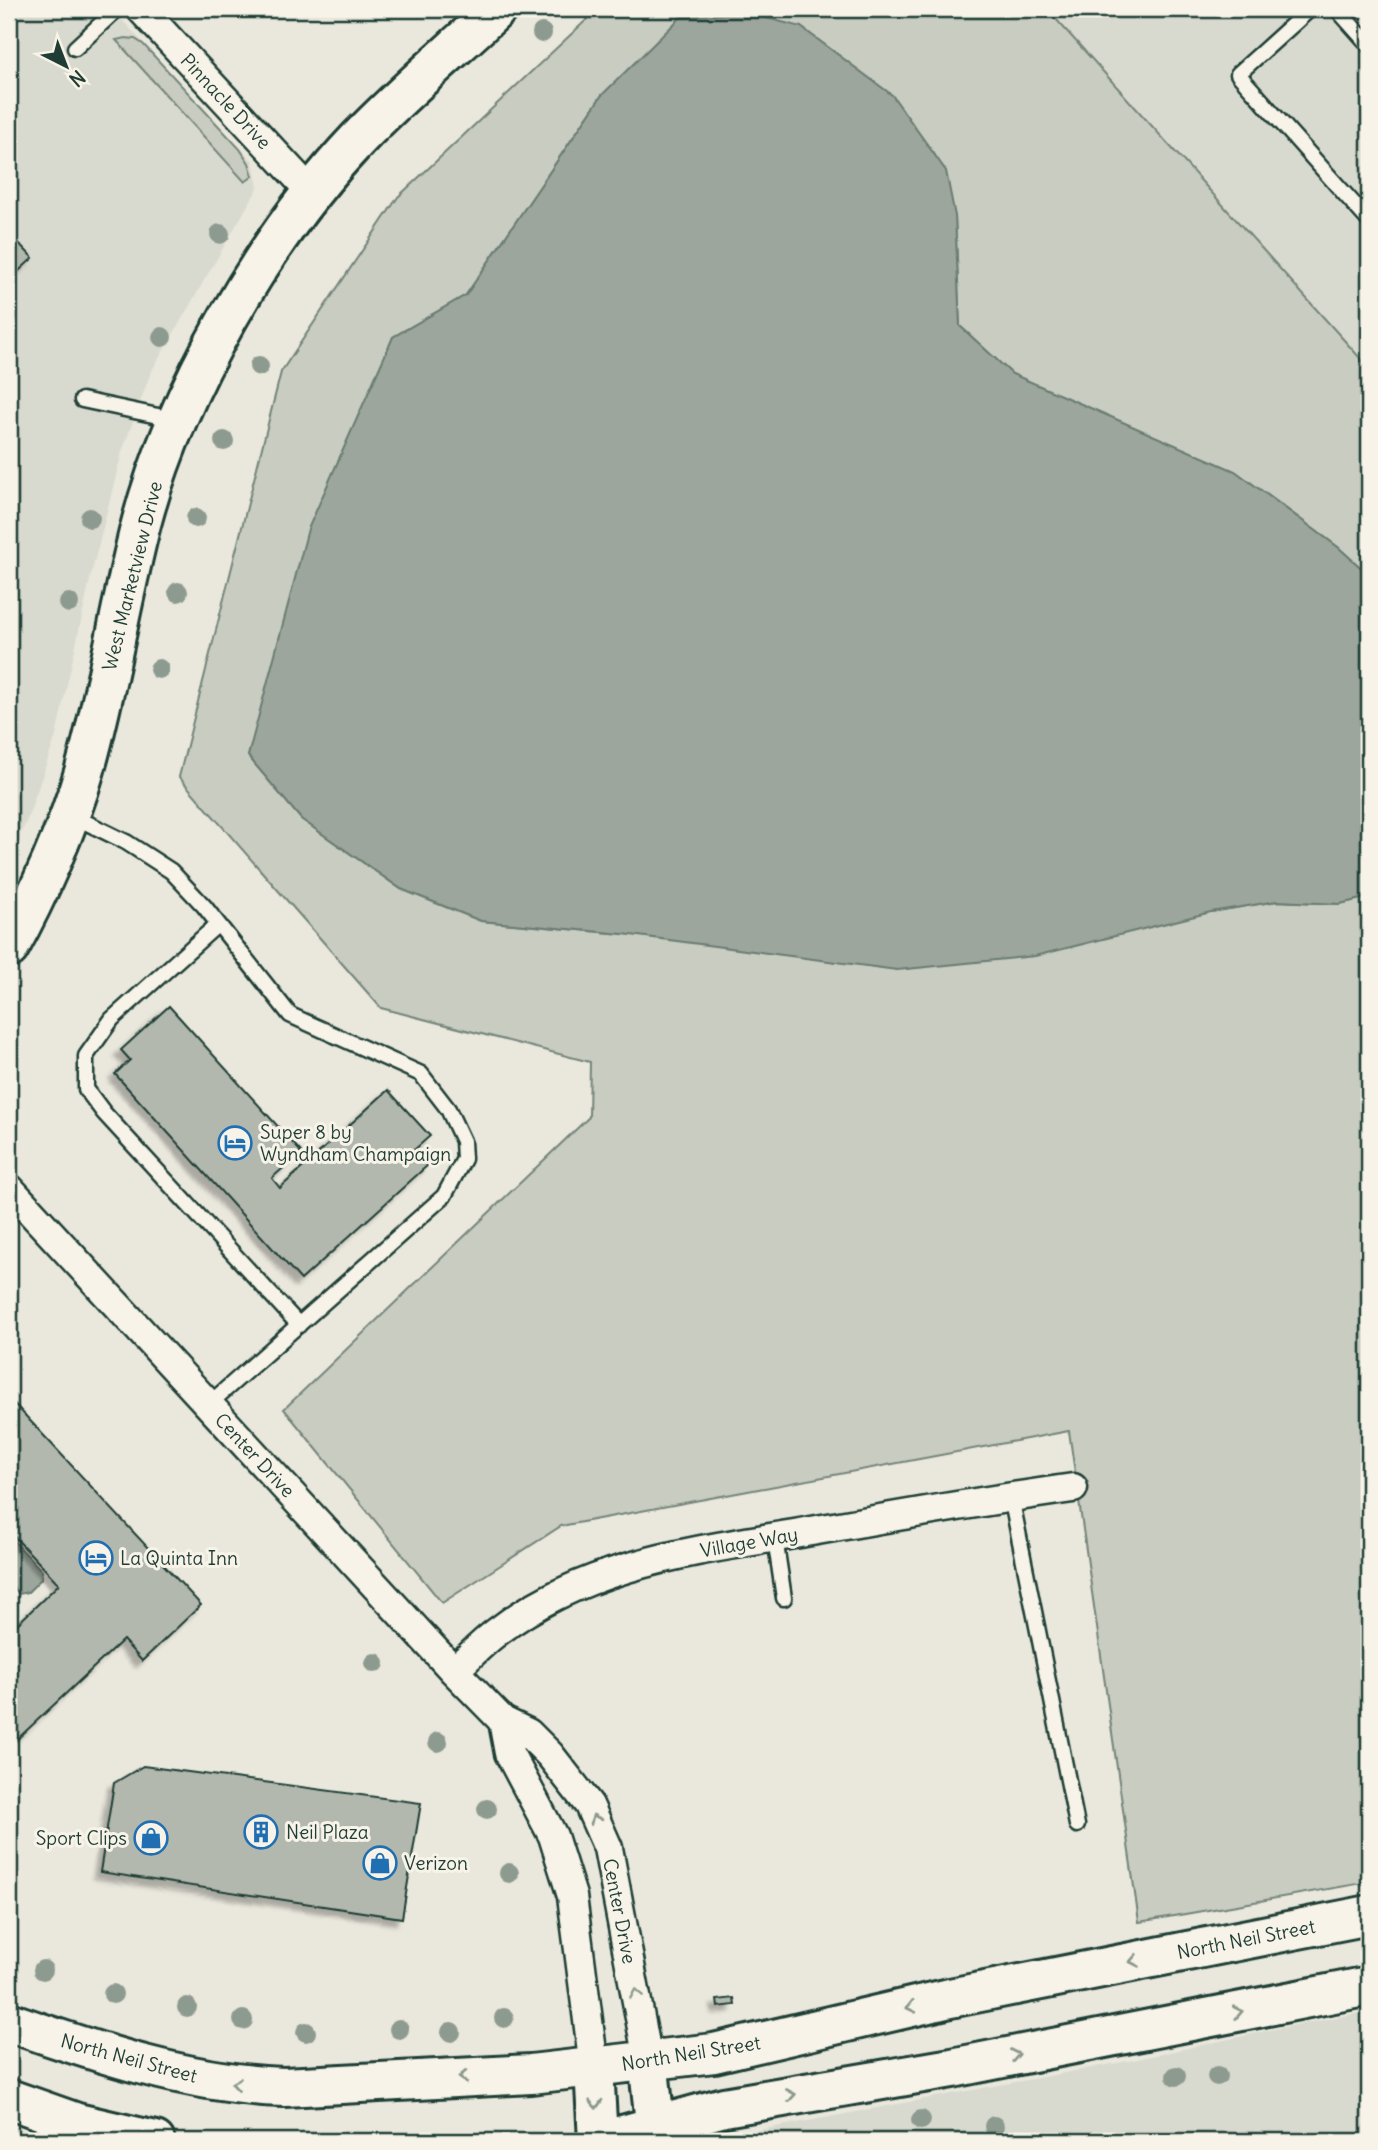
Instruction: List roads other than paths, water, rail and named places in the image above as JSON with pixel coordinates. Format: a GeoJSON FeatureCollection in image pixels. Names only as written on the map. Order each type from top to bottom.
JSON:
{"type":"FeatureCollection","features":[{"type":"Feature","properties":{"kind":"main road","name":"West Marketview Drive"},"geometry":{"type":"LineString","coordinates":[[9,948],[22,925],[85,769],[141,523],[164,454],[192,387],[240,299],[312,193],[358,139],[497,9]]}},
{"type":"Feature","properties":{"kind":"main road","name":"North Neil Street"},"geometry":{"type":"LineString","coordinates":[[9,2022],[176,2074],[246,2086],[284,2087],[531,2074],[736,2049],[950,1998],[1369,1915]]}},
{"type":"Feature","properties":{"kind":"main road"},"geometry":{"type":"LineString","coordinates":[[594,2067],[599,2141],[656,2134],[723,2107],[952,2068],[1369,1986]]}},
{"type":"Feature","properties":{"kind":"main road","name":"Center Drive"},"geometry":{"type":"LineString","coordinates":[[648,2060],[656,2134]]}},
{"type":"Feature","properties":{"kind":"main road"},"geometry":{"type":"LineString","coordinates":[[9,2099],[77,2123],[155,2141]]}},
{"type":"Feature","properties":{"kind":"street","name":"Pinnacle Drive"},"geometry":{"type":"LineString","coordinates":[[141,9],[312,193]]}},
{"type":"Feature","properties":{"kind":"street","name":"Center Drive"},"geometry":{"type":"LineString","coordinates":[[9,1188],[454,1671],[503,1721],[528,1733],[550,1755],[589,1805],[608,1848],[648,2060]]}},
{"type":"Feature","properties":{"kind":"street","name":"Village Way"},"geometry":{"type":"LineString","coordinates":[[454,1671],[496,1632],[529,1610],[582,1583],[623,1567],[684,1553],[1073,1488]]}},
{"type":"Feature","properties":{"kind":"street"},"geometry":{"type":"LineString","coordinates":[[503,1721],[509,1753],[553,1836],[572,1895],[594,2067]]}},
{"type":"Feature","properties":{"kind":"lane"},"geometry":{"type":"LineString","coordinates":[[75,48],[117,9]]}},
{"type":"Feature","properties":{"kind":"lane"},"geometry":{"type":"LineString","coordinates":[[1310,9],[1238,74],[1369,220]]}},
{"type":"Feature","properties":{"kind":"lane"},"geometry":{"type":"LineString","coordinates":[[1337,9],[1369,46]]}},
{"type":"Feature","properties":{"kind":"lane"},"geometry":{"type":"LineString","coordinates":[[82,400],[178,420]]}},
{"type":"Feature","properties":{"kind":"lane"},"geometry":{"type":"LineString","coordinates":[[69,814],[126,842],[171,871],[218,924],[290,1015],[421,1074],[448,1109],[463,1141],[464,1159],[444,1196],[208,1405]]}},
{"type":"Feature","properties":{"kind":"lane"},"geometry":{"type":"LineString","coordinates":[[218,924],[112,1019],[86,1056],[86,1089],[299,1325]]}},
{"type":"Feature","properties":{"kind":"lane"},"geometry":{"type":"LineString","coordinates":[[1011,1497],[1077,1825]]}},
{"type":"Feature","properties":{"kind":"lane"},"geometry":{"type":"LineString","coordinates":[[775,1538],[784,1598]]}},
{"type":"Feature","properties":{"kind":"place","name":"Super 8 by Wyndham Champaign"},"geometry":{"type":"Point","coordinates":[235,1143]}},
{"type":"Feature","properties":{"kind":"place","name":"La Quinta Inn"},"geometry":{"type":"Point","coordinates":[96,1558]}},
{"type":"Feature","properties":{"kind":"place","name":"Neil Plaza"},"geometry":{"type":"Point","coordinates":[261,1832]}},
{"type":"Feature","properties":{"kind":"place","name":"Sport Clips"},"geometry":{"type":"Point","coordinates":[151,1838]}},
{"type":"Feature","properties":{"kind":"place","name":"Verizon"},"geometry":{"type":"Point","coordinates":[380,1863]}}]}
